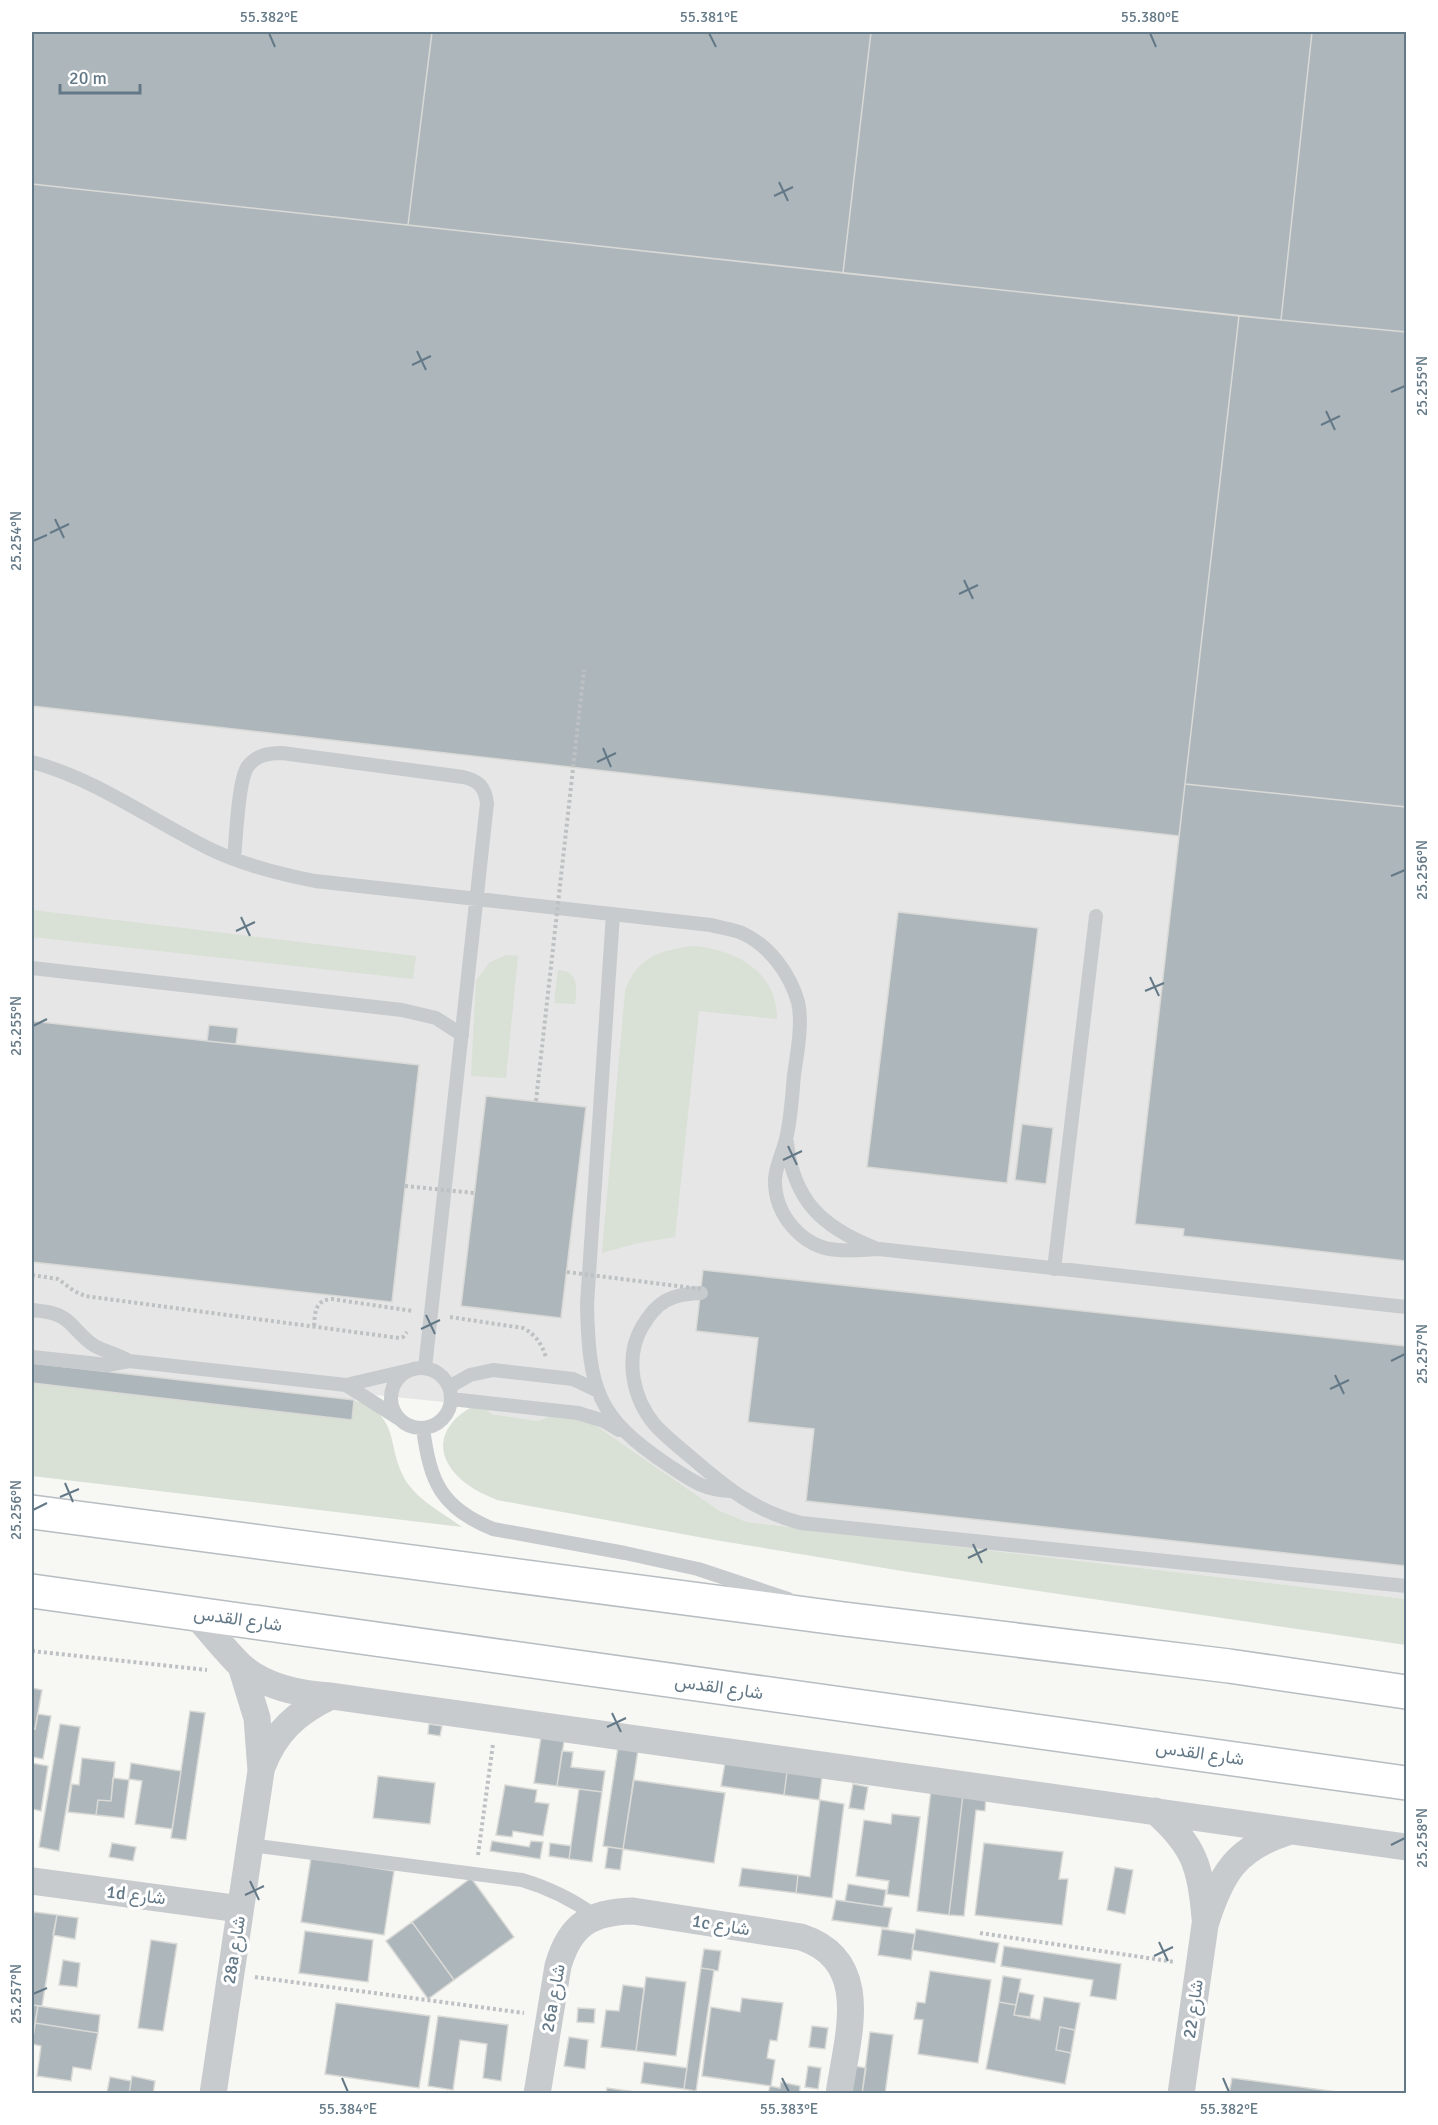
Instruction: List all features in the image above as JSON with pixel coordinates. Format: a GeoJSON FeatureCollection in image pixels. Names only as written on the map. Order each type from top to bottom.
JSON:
{"type":"FeatureCollection","features":[{"type":"Feature","properties":{"kind":"main road"},"geometry":{"type":"LineString","coordinates":[[32,1512],[844,1619],[1229,1666],[1407,1692]]}},
{"type":"Feature","properties":{"kind":"main road","name":"شارع القدس"},"geometry":{"type":"LineString","coordinates":[[32,1591],[1407,1783]]}},
{"type":"Feature","properties":{"kind":"street"},"geometry":{"type":"LineString","coordinates":[[194,1613],[243,1670],[284,1688],[306,1694],[1407,1846]]}},
{"type":"Feature","properties":{"kind":"street","name":"28a شارع"},"geometry":{"type":"LineString","coordinates":[[243,1670],[257,1718],[261,1771]]}},
{"type":"Feature","properties":{"kind":"street","name":"28a شارع"},"geometry":{"type":"LineString","coordinates":[[213,2094],[261,1771],[268,1751],[279,1733],[294,1717],[311,1705],[331,1696]]}},
{"type":"Feature","properties":{"kind":"street","name":"شارع 22"},"geometry":{"type":"LineString","coordinates":[[1155,1811],[1175,1829],[1188,1846],[1201,1881],[1205,1925]]}},
{"type":"Feature","properties":{"kind":"street","name":"شارع 22"},"geometry":{"type":"LineString","coordinates":[[1181,2094],[1205,1925],[1221,1883],[1234,1863],[1251,1848],[1270,1837],[1291,1831]]}},
{"type":"Feature","properties":{"kind":"street","name":"1d شارع"},"geometry":{"type":"LineString","coordinates":[[32,1881],[240,1909]]}},
{"type":"Feature","properties":{"kind":"street","name":"1c شارع"},"geometry":{"type":"LineString","coordinates":[[595,1916],[633,1911],[801,1937],[828,1950],[839,1963],[851,1994],[851,2012],[839,2094]]}},
{"type":"Feature","properties":{"kind":"street","name":"26a شارع"},"geometry":{"type":"LineString","coordinates":[[537,2094],[558,1966],[563,1949],[571,1935],[595,1916]]}},
{"type":"Feature","properties":{"kind":"lane"},"geometry":{"type":"LineString","coordinates":[[234,859],[242,782],[246,768],[256,758],[268,753],[463,777],[472,779],[486,793],[487,803],[477,899],[425,1368]]}},
{"type":"Feature","properties":{"kind":"lane"},"geometry":{"type":"LineString","coordinates":[[32,762],[80,780],[210,849],[278,874],[315,881],[711,925],[742,934],[768,951],[785,971],[798,1004],[799,1038],[786,1138],[775,1177],[776,1195],[791,1226],[804,1238],[819,1246],[836,1251],[879,1249],[1407,1307]]}},
{"type":"Feature","properties":{"kind":"lane"},"geometry":{"type":"LineString","coordinates":[[613,914],[587,1304],[590,1366],[598,1391],[615,1422],[627,1435],[697,1484],[707,1489],[730,1491]]}},
{"type":"Feature","properties":{"kind":"lane"},"geometry":{"type":"LineString","coordinates":[[1054,1269],[1096,916]]}},
{"type":"Feature","properties":{"kind":"lane"},"geometry":{"type":"LineString","coordinates":[[32,968],[402,1010],[436,1018],[462,1035]]}},
{"type":"Feature","properties":{"kind":"lane"},"geometry":{"type":"LineString","coordinates":[[786,1138],[789,1162],[810,1206],[828,1224],[848,1237],[879,1249]]}},
{"type":"Feature","properties":{"kind":"lane"},"geometry":{"type":"LineString","coordinates":[[701,1291],[682,1294],[666,1300],[651,1312],[639,1333],[634,1349],[633,1381],[641,1404],[655,1425],[730,1491],[767,1512],[801,1522],[1407,1586]]}},
{"type":"Feature","properties":{"kind":"lane"},"geometry":{"type":"LineString","coordinates":[[32,1310],[54,1313],[63,1318],[89,1342],[129,1361]]}},
{"type":"Feature","properties":{"kind":"lane"},"geometry":{"type":"LineString","coordinates":[[32,1357],[108,1365],[129,1361],[346,1385],[416,1368],[425,1368],[443,1378],[450,1393],[449,1410],[443,1419],[434,1425],[414,1428],[346,1385]]}},
{"type":"Feature","properties":{"kind":"lane"},"geometry":{"type":"LineString","coordinates":[[450,1393],[470,1375],[494,1370],[573,1379],[598,1391]]}},
{"type":"Feature","properties":{"kind":"lane"},"geometry":{"type":"LineString","coordinates":[[398,1419],[392,1409],[390,1398],[392,1388],[406,1371]]}},
{"type":"Feature","properties":{"kind":"lane"},"geometry":{"type":"LineString","coordinates":[[450,1393],[578,1413],[603,1421],[627,1435]]}},
{"type":"Feature","properties":{"kind":"lane"},"geometry":{"type":"LineString","coordinates":[[423,1428],[431,1473],[455,1508],[473,1521],[493,1529],[698,1569],[844,1619]]}},
{"type":"Feature","properties":{"kind":"lane"},"geometry":{"type":"LineString","coordinates":[[250,1845],[522,1880],[549,1888],[574,1901],[595,1916]]}},
{"type":"Feature","properties":{"kind":"path"},"geometry":{"type":"LineString","coordinates":[[536,1101],[584,670]]}},
{"type":"Feature","properties":{"kind":"path"},"geometry":{"type":"LineString","coordinates":[[405,1186],[474,1193]]}},
{"type":"Feature","properties":{"kind":"path"},"geometry":{"type":"LineString","coordinates":[[567,1272],[701,1291]]}},
{"type":"Feature","properties":{"kind":"path"},"geometry":{"type":"LineString","coordinates":[[32,1275],[58,1279],[85,1296],[399,1338],[403,1337],[408,1330]]}},
{"type":"Feature","properties":{"kind":"path"},"geometry":{"type":"LineString","coordinates":[[410,1320],[412,1311]]}},
{"type":"Feature","properties":{"kind":"path"},"geometry":{"type":"LineString","coordinates":[[32,1651],[243,1670]]}},
{"type":"Feature","properties":{"kind":"path"},"geometry":{"type":"LineString","coordinates":[[475,1874],[496,1719]]}},
{"type":"Feature","properties":{"kind":"path"},"geometry":{"type":"LineString","coordinates":[[980,1933],[1199,1965]]}},
{"type":"Feature","properties":{"kind":"path"},"geometry":{"type":"LineString","coordinates":[[231,1974],[550,2016]]}},
{"type":"Feature","properties":{"kind":"shaded area"},"geometry":{"type":"Polygon","coordinates":[[[32,32],[1406,32],[1406,1599],[747,1522],[720,1511],[592,1423],[556,1414],[538,1421],[491,1414],[484,1406],[355,1393],[352,1420],[32,1383],[32,32]]]}},
{"type":"Feature","properties":{"kind":"shaded area"},"geometry":{"type":"Polygon","coordinates":[[[32,910],[416,956],[413,979],[32,937],[32,910]]]}},
{"type":"Feature","properties":{"kind":"shaded area"},"geometry":{"type":"Polygon","coordinates":[[[694,946],[725,952],[751,966],[770,988],[777,1019],[699,1011],[675,1237],[638,1243],[602,1253],[625,991],[636,970],[651,957],[671,950],[694,946]]]}},
{"type":"Feature","properties":{"kind":"shaded area"},"geometry":{"type":"Polygon","coordinates":[[[506,955],[518,956],[506,1078],[471,1076],[476,981],[489,963],[506,955]]]}},
{"type":"Feature","properties":{"kind":"shaded area"},"geometry":{"type":"Polygon","coordinates":[[[558,970],[570,973],[575,981],[575,1004],[554,1003],[558,970]]]}},
{"type":"Feature","properties":{"kind":"shaded area"},"geometry":{"type":"Polygon","coordinates":[[[32,1383],[351,1420],[354,1400],[370,1407],[387,1425],[401,1471],[413,1490],[462,1527],[32,1476],[32,1383]]]}},
{"type":"Feature","properties":{"kind":"shaded area"},"geometry":{"type":"Polygon","coordinates":[[[475,1405],[484,1406],[491,1414],[538,1421],[556,1414],[592,1423],[720,1511],[747,1522],[1406,1599],[1406,1645],[902,1571],[497,1500],[464,1482],[454,1472],[443,1451],[447,1431],[453,1421],[475,1405]]]}},
{"type":"Feature","properties":{"kind":"building"},"geometry":{"type":"Polygon","coordinates":[[[32,32],[432,32],[408,225],[32,184],[32,32]]]}},
{"type":"Feature","properties":{"kind":"building"},"geometry":{"type":"Polygon","coordinates":[[[432,32],[871,32],[843,273],[408,225],[432,32]]]}},
{"type":"Feature","properties":{"kind":"building"},"geometry":{"type":"Polygon","coordinates":[[[871,32],[1312,32],[1281,320],[843,273],[871,32]]]}},
{"type":"Feature","properties":{"kind":"building"},"geometry":{"type":"Polygon","coordinates":[[[1312,32],[1406,32],[1406,332],[1281,320],[1312,32]]]}},
{"type":"Feature","properties":{"kind":"building"},"geometry":{"type":"Polygon","coordinates":[[[32,184],[1239,316],[1179,836],[32,706],[32,184]]]}},
{"type":"Feature","properties":{"kind":"building"},"geometry":{"type":"Polygon","coordinates":[[[1239,316],[1406,332],[1406,807],[1185,784],[1239,316]]]}},
{"type":"Feature","properties":{"kind":"building"},"geometry":{"type":"Polygon","coordinates":[[[1185,784],[1406,807],[1406,1261],[1183,1236],[1184,1229],[1135,1224],[1185,784]]]}},
{"type":"Feature","properties":{"kind":"building"},"geometry":{"type":"Polygon","coordinates":[[[898,912],[1038,928],[1007,1183],[867,1167],[898,912]]]}},
{"type":"Feature","properties":{"kind":"building"},"geometry":{"type":"Polygon","coordinates":[[[32,1021],[419,1065],[392,1302],[32,1262],[32,1021]]]}},
{"type":"Feature","properties":{"kind":"building"},"geometry":{"type":"Polygon","coordinates":[[[209,1025],[238,1028],[236,1044],[207,1041],[209,1025]]]}},
{"type":"Feature","properties":{"kind":"building"},"geometry":{"type":"Polygon","coordinates":[[[486,1096],[586,1107],[561,1318],[461,1306],[486,1096]]]}},
{"type":"Feature","properties":{"kind":"building"},"geometry":{"type":"Polygon","coordinates":[[[1022,1124],[1053,1128],[1046,1184],[1015,1180],[1022,1124]]]}},
{"type":"Feature","properties":{"kind":"building"},"geometry":{"type":"Polygon","coordinates":[[[703,1270],[1406,1346],[1406,1566],[806,1501],[814,1429],[748,1422],[758,1338],[696,1331],[703,1270]]]}},
{"type":"Feature","properties":{"kind":"building"},"geometry":{"type":"Polygon","coordinates":[[[32,1363],[354,1400],[352,1420],[32,1383],[32,1363]]]}},
{"type":"Feature","properties":{"kind":"building"},"geometry":{"type":"Polygon","coordinates":[[[32,1688],[42,1690],[35,1729],[32,1728],[32,1688]]]}},
{"type":"Feature","properties":{"kind":"building"},"geometry":{"type":"Polygon","coordinates":[[[190,1711],[205,1713],[186,1840],[171,1838],[190,1711]]]}},
{"type":"Feature","properties":{"kind":"building"},"geometry":{"type":"Polygon","coordinates":[[[38,1714],[51,1716],[43,1759],[32,1757],[32,1728],[35,1729],[38,1714]]]}},
{"type":"Feature","properties":{"kind":"building"},"geometry":{"type":"Polygon","coordinates":[[[60,1724],[80,1727],[59,1851],[39,1847],[60,1724]]]}},
{"type":"Feature","properties":{"kind":"building"},"geometry":{"type":"Polygon","coordinates":[[[429,1724],[442,1726],[440,1736],[428,1734],[429,1724]]]}},
{"type":"Feature","properties":{"kind":"building"},"geometry":{"type":"Polygon","coordinates":[[[541,1737],[564,1741],[557,1786],[534,1783],[541,1737]]]}},
{"type":"Feature","properties":{"kind":"building"},"geometry":{"type":"Polygon","coordinates":[[[618,1747],[638,1750],[623,1849],[603,1846],[618,1747]]]}},
{"type":"Feature","properties":{"kind":"building"},"geometry":{"type":"Polygon","coordinates":[[[562,1751],[573,1752],[571,1767],[605,1771],[602,1792],[557,1786],[562,1751]]]}},
{"type":"Feature","properties":{"kind":"building"},"geometry":{"type":"Polygon","coordinates":[[[82,1758],[115,1762],[111,1801],[98,1800],[96,1815],[68,1812],[72,1784],[79,1785],[82,1758]]]}},
{"type":"Feature","properties":{"kind":"building"},"geometry":{"type":"Polygon","coordinates":[[[32,1763],[48,1766],[41,1811],[32,1809],[32,1763]]]}},
{"type":"Feature","properties":{"kind":"building"},"geometry":{"type":"Polygon","coordinates":[[[131,1763],[181,1771],[172,1829],[135,1824],[142,1781],[129,1779],[131,1763]]]}},
{"type":"Feature","properties":{"kind":"building"},"geometry":{"type":"Polygon","coordinates":[[[725,1763],[787,1772],[784,1795],[721,1786],[725,1763]]]}},
{"type":"Feature","properties":{"kind":"building"},"geometry":{"type":"Polygon","coordinates":[[[787,1772],[822,1777],[819,1800],[784,1795],[787,1772]]]}},
{"type":"Feature","properties":{"kind":"building"},"geometry":{"type":"Polygon","coordinates":[[[378,1776],[435,1783],[430,1824],[373,1818],[378,1776]]]}},
{"type":"Feature","properties":{"kind":"building"},"geometry":{"type":"Polygon","coordinates":[[[113,1778],[129,1780],[124,1818],[96,1815],[98,1800],[111,1801],[113,1778]]]}},
{"type":"Feature","properties":{"kind":"building"},"geometry":{"type":"Polygon","coordinates":[[[634,1780],[725,1793],[714,1863],[623,1849],[634,1780]]]}},
{"type":"Feature","properties":{"kind":"building"},"geometry":{"type":"Polygon","coordinates":[[[853,1784],[868,1787],[864,1810],[849,1808],[853,1784]]]}},
{"type":"Feature","properties":{"kind":"building"},"geometry":{"type":"Polygon","coordinates":[[[505,1785],[537,1790],[535,1802],[549,1804],[543,1836],[513,1831],[512,1837],[496,1835],[505,1785]]]}},
{"type":"Feature","properties":{"kind":"building"},"geometry":{"type":"Polygon","coordinates":[[[579,1789],[602,1792],[592,1862],[569,1859],[579,1789]]]}},
{"type":"Feature","properties":{"kind":"building"},"geometry":{"type":"Polygon","coordinates":[[[931,1790],[963,1794],[949,1915],[917,1911],[931,1790]]]}},
{"type":"Feature","properties":{"kind":"building"},"geometry":{"type":"Polygon","coordinates":[[[963,1794],[986,1796],[985,1811],[976,1810],[964,1916],[949,1915],[963,1794]]]}},
{"type":"Feature","properties":{"kind":"building"},"geometry":{"type":"Polygon","coordinates":[[[820,1800],[844,1804],[832,1898],[796,1893],[798,1875],[810,1877],[820,1800]]]}},
{"type":"Feature","properties":{"kind":"building"},"geometry":{"type":"Polygon","coordinates":[[[892,1814],[920,1817],[909,1897],[887,1894],[889,1881],[856,1876],[864,1820],[891,1824],[892,1814]]]}},
{"type":"Feature","properties":{"kind":"building"},"geometry":{"type":"Polygon","coordinates":[[[492,1841],[529,1847],[531,1841],[543,1842],[540,1859],[490,1851],[492,1841]]]}},
{"type":"Feature","properties":{"kind":"building"},"geometry":{"type":"Polygon","coordinates":[[[112,1843],[136,1847],[133,1861],[109,1857],[112,1843]]]}},
{"type":"Feature","properties":{"kind":"building"},"geometry":{"type":"Polygon","coordinates":[[[550,1843],[571,1846],[569,1859],[549,1856],[550,1843]]]}},
{"type":"Feature","properties":{"kind":"building"},"geometry":{"type":"Polygon","coordinates":[[[984,1843],[1063,1852],[1059,1879],[1068,1879],[1062,1925],[975,1915],[984,1843]]]}},
{"type":"Feature","properties":{"kind":"building"},"geometry":{"type":"Polygon","coordinates":[[[608,1847],[623,1849],[620,1870],[605,1868],[608,1847]]]}},
{"type":"Feature","properties":{"kind":"building"},"geometry":{"type":"Polygon","coordinates":[[[311,1858],[394,1871],[384,1935],[301,1922],[311,1858]]]}},
{"type":"Feature","properties":{"kind":"building"},"geometry":{"type":"Polygon","coordinates":[[[1115,1867],[1133,1870],[1125,1914],[1107,1910],[1115,1867]]]}},
{"type":"Feature","properties":{"kind":"building"},"geometry":{"type":"Polygon","coordinates":[[[742,1868],[798,1875],[796,1893],[739,1886],[742,1868]]]}},
{"type":"Feature","properties":{"kind":"building"},"geometry":{"type":"Polygon","coordinates":[[[471,1878],[514,1937],[454,1980],[412,1922],[471,1878]]]}},
{"type":"Feature","properties":{"kind":"building"},"geometry":{"type":"Polygon","coordinates":[[[848,1884],[886,1890],[883,1907],[845,1901],[848,1884]]]}},
{"type":"Feature","properties":{"kind":"building"},"geometry":{"type":"Polygon","coordinates":[[[836,1900],[892,1908],[888,1928],[832,1920],[836,1900]]]}},
{"type":"Feature","properties":{"kind":"building"},"geometry":{"type":"Polygon","coordinates":[[[34,1912],[57,1915],[42,2006],[32,2005],[34,1912]]]}},
{"type":"Feature","properties":{"kind":"building"},"geometry":{"type":"Polygon","coordinates":[[[57,1915],[78,1918],[75,1939],[53,1935],[57,1915]]]}},
{"type":"Feature","properties":{"kind":"building"},"geometry":{"type":"Polygon","coordinates":[[[412,1922],[454,1980],[428,1999],[386,1941],[412,1922]]]}},
{"type":"Feature","properties":{"kind":"building"},"geometry":{"type":"Polygon","coordinates":[[[882,1929],[915,1934],[911,1960],[878,1955],[882,1929]]]}},
{"type":"Feature","properties":{"kind":"building"},"geometry":{"type":"Polygon","coordinates":[[[916,1929],[999,1943],[995,1963],[912,1950],[916,1929]]]}},
{"type":"Feature","properties":{"kind":"building"},"geometry":{"type":"Polygon","coordinates":[[[305,1931],[373,1940],[368,1982],[299,1973],[305,1931]]]}},
{"type":"Feature","properties":{"kind":"building"},"geometry":{"type":"Polygon","coordinates":[[[151,1940],[177,1944],[163,2031],[138,2028],[151,1940]]]}},
{"type":"Feature","properties":{"kind":"building"},"geometry":{"type":"Polygon","coordinates":[[[1004,1946],[1121,1964],[1116,2000],[1090,1996],[1093,1980],[1001,1966],[1004,1946]]]}},
{"type":"Feature","properties":{"kind":"building"},"geometry":{"type":"Polygon","coordinates":[[[704,1949],[721,1951],[718,1971],[701,1968],[704,1949]]]}},
{"type":"Feature","properties":{"kind":"building"},"geometry":{"type":"Polygon","coordinates":[[[63,1960],[80,1963],[77,1987],[59,1985],[63,1960]]]}},
{"type":"Feature","properties":{"kind":"building"},"geometry":{"type":"Polygon","coordinates":[[[701,1968],[714,1970],[696,2091],[684,2089],[701,1968]]]}},
{"type":"Feature","properties":{"kind":"building"},"geometry":{"type":"Polygon","coordinates":[[[930,1971],[991,1980],[978,2063],[918,2054],[923,2020],[914,2019],[917,2002],[925,2003],[930,1971]]]}},
{"type":"Feature","properties":{"kind":"building"},"geometry":{"type":"Polygon","coordinates":[[[1003,1976],[1021,1979],[1016,2005],[999,2002],[1003,1976]]]}},
{"type":"Feature","properties":{"kind":"building"},"geometry":{"type":"Polygon","coordinates":[[[646,1977],[686,1982],[676,2056],[636,2051],[646,1977]]]}},
{"type":"Feature","properties":{"kind":"building"},"geometry":{"type":"Polygon","coordinates":[[[623,1985],[644,1988],[636,2051],[601,2047],[606,2010],[619,2011],[623,1985]]]}},
{"type":"Feature","properties":{"kind":"building"},"geometry":{"type":"Polygon","coordinates":[[[1019,1992],[1034,1995],[1030,2017],[1014,2015],[1019,1992]]]}},
{"type":"Feature","properties":{"kind":"building"},"geometry":{"type":"Polygon","coordinates":[[[1044,1997],[1080,2003],[1075,2030],[1060,2027],[1056,2050],[1071,2053],[1065,2084],[986,2069],[999,2002],[1016,2005],[1014,2015],[1040,2020],[1044,1997]]]}},
{"type":"Feature","properties":{"kind":"building"},"geometry":{"type":"Polygon","coordinates":[[[742,1998],[783,2003],[777,2041],[770,2040],[767,2058],[775,2060],[771,2086],[702,2076],[711,2007],[740,2012],[742,1998]]]}},
{"type":"Feature","properties":{"kind":"building"},"geometry":{"type":"Polygon","coordinates":[[[336,2003],[430,2016],[419,2088],[325,2074],[336,2003]]]}},
{"type":"Feature","properties":{"kind":"building"},"geometry":{"type":"Polygon","coordinates":[[[32,2005],[38,2006],[32,2044],[32,2005]]]}},
{"type":"Feature","properties":{"kind":"building"},"geometry":{"type":"Polygon","coordinates":[[[38,2006],[100,2015],[98,2033],[35,2023],[38,2006]]]}},
{"type":"Feature","properties":{"kind":"building"},"geometry":{"type":"Polygon","coordinates":[[[578,2008],[595,2009],[594,2023],[577,2022],[578,2008]]]}},
{"type":"Feature","properties":{"kind":"building"},"geometry":{"type":"Polygon","coordinates":[[[438,2016],[508,2025],[501,2081],[483,2078],[487,2044],[460,2040],[453,2090],[428,2086],[438,2016]]]}},
{"type":"Feature","properties":{"kind":"building"},"geometry":{"type":"Polygon","coordinates":[[[35,2023],[98,2033],[91,2070],[73,2067],[71,2081],[37,2076],[41,2046],[32,2044],[35,2023]]]}},
{"type":"Feature","properties":{"kind":"building"},"geometry":{"type":"Polygon","coordinates":[[[812,2026],[828,2028],[825,2049],[809,2047],[812,2026]]]}},
{"type":"Feature","properties":{"kind":"building"},"geometry":{"type":"Polygon","coordinates":[[[1060,2027],[1075,2030],[1071,2053],[1056,2050],[1060,2027]]]}},
{"type":"Feature","properties":{"kind":"building"},"geometry":{"type":"Polygon","coordinates":[[[870,2032],[893,2035],[885,2094],[862,2094],[870,2032]]]}},
{"type":"Feature","properties":{"kind":"building"},"geometry":{"type":"Polygon","coordinates":[[[569,2037],[588,2040],[585,2069],[564,2066],[569,2037]]]}},
{"type":"Feature","properties":{"kind":"building"},"geometry":{"type":"Polygon","coordinates":[[[644,2062],[687,2068],[684,2089],[641,2083],[644,2062]]]}},
{"type":"Feature","properties":{"kind":"building"},"geometry":{"type":"Polygon","coordinates":[[[848,2065],[866,2068],[862,2094],[844,2094],[848,2065]]]}},
{"type":"Feature","properties":{"kind":"building"},"geometry":{"type":"Polygon","coordinates":[[[808,2066],[821,2068],[818,2089],[805,2087],[808,2066]]]}},
{"type":"Feature","properties":{"kind":"building"},"geometry":{"type":"Polygon","coordinates":[[[132,2076],[155,2081],[153,2094],[129,2094],[132,2076]]]}},
{"type":"Feature","properties":{"kind":"building"},"geometry":{"type":"Polygon","coordinates":[[[110,2077],[131,2081],[129,2094],[107,2092],[110,2077]]]}},
{"type":"Feature","properties":{"kind":"building"},"geometry":{"type":"Polygon","coordinates":[[[1232,2078],[1345,2093],[1229,2094],[1232,2078]]]}},
{"type":"Feature","properties":{"kind":"building"},"geometry":{"type":"Polygon","coordinates":[[[781,2082],[800,2086],[799,2094],[768,2094],[770,2086],[780,2088],[781,2082]]]}},
{"type":"Feature","properties":{"kind":"building"},"geometry":{"type":"Polygon","coordinates":[[[607,2088],[650,2094],[606,2094],[607,2088]]]}}]}
